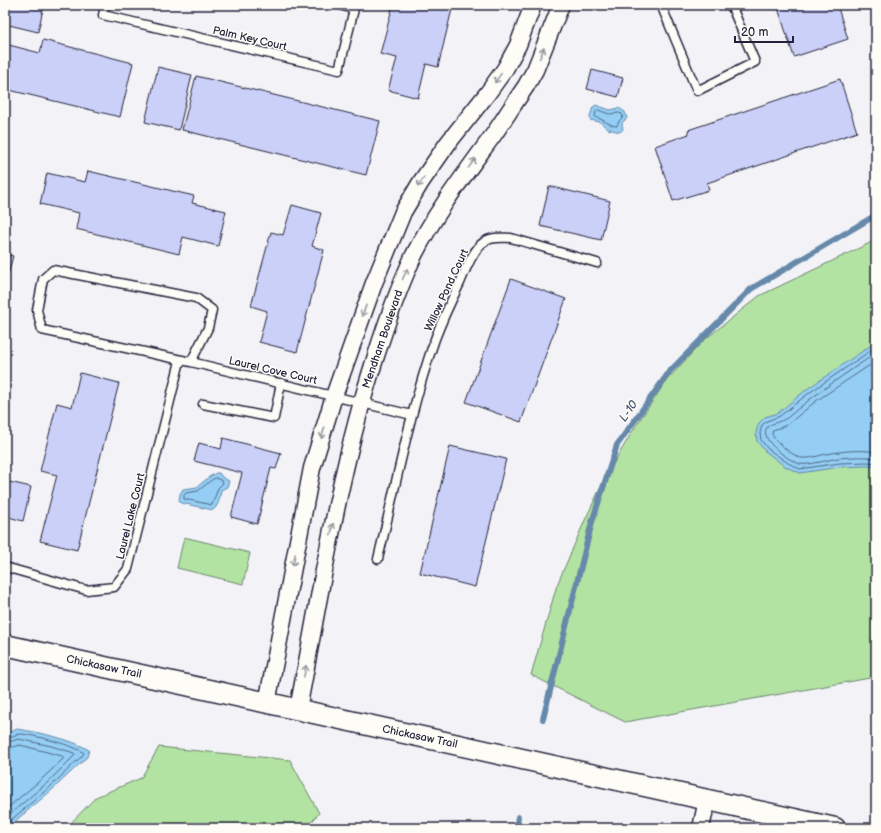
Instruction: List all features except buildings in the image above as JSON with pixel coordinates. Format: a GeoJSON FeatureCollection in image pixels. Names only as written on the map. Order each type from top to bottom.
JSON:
{"type":"FeatureCollection","features":[{"type":"Feature","properties":{"kind":"street"},"geometry":{"type":"LineString","coordinates":[[267,703],[312,468],[334,396],[374,283],[403,212],[421,182],[448,143],[487,94],[505,68],[518,45],[533,5]]}},
{"type":"Feature","properties":{"kind":"street","name":"Mendham Boulevard"},"geometry":{"type":"LineString","coordinates":[[298,709],[343,474],[361,403],[388,316],[415,254],[454,188],[526,86],[538,63],[561,5]]}},
{"type":"Feature","properties":{"kind":"street","name":"Chickasaw Trail"},"geometry":{"type":"LineString","coordinates":[[5,645],[835,828]]}},
{"type":"Feature","properties":{"kind":"street"},"geometry":{"type":"LineString","coordinates":[[701,828],[707,800]]}},
{"type":"Feature","properties":{"kind":"lane","name":"Palm Key Court"},"geometry":{"type":"LineString","coordinates":[[106,5],[103,15],[339,70],[355,7],[339,5]]}},
{"type":"Feature","properties":{"kind":"lane"},"geometry":{"type":"LineString","coordinates":[[661,5],[697,91],[755,62],[731,5]]}},
{"type":"Feature","properties":{"kind":"lane","name":"Willow Pond Court"},"geometry":{"type":"LineString","coordinates":[[378,559],[412,415],[436,337],[467,267],[476,251],[484,241],[498,238],[511,238],[597,263]]}},
{"type":"Feature","properties":{"kind":"lane","name":"Laurel Cove Court"},"geometry":{"type":"LineString","coordinates":[[191,362],[208,328],[212,310],[196,298],[53,270],[43,279],[37,310],[42,330],[180,361],[191,362],[361,403]]}},
{"type":"Feature","properties":{"kind":"lane","name":"Laurel Lake Court"},"geometry":{"type":"LineString","coordinates":[[5,567],[86,590],[114,587],[128,569],[180,361]]}},
{"type":"Feature","properties":{"kind":"lane"},"geometry":{"type":"LineString","coordinates":[[203,404],[274,418],[281,383]]}},
{"type":"Feature","properties":{"kind":"lane"},"geometry":{"type":"LineString","coordinates":[[361,403],[412,415]]}},
{"type":"Feature","properties":{"kind":"green space"},"geometry":{"type":"Polygon","coordinates":[[[876,240],[876,673],[870,678],[625,722],[531,675],[557,585],[585,520],[606,476],[635,427],[667,380],[702,342],[759,296],[876,240]]]}},
{"type":"Feature","properties":{"kind":"green space"},"geometry":{"type":"Polygon","coordinates":[[[184,537],[250,553],[243,584],[177,568],[184,537]]]}},
{"type":"Feature","properties":{"kind":"green space"},"geometry":{"type":"Polygon","coordinates":[[[159,747],[290,760],[319,813],[307,828],[66,828],[96,797],[141,778],[159,747]]]}},
{"type":"Feature","properties":{"kind":"water"},"geometry":{"type":"Polygon","coordinates":[[[596,105],[610,110],[619,108],[625,112],[627,118],[622,123],[622,131],[620,132],[608,129],[600,122],[590,120],[593,107],[596,105]]]}},
{"type":"Feature","properties":{"kind":"water"},"geometry":{"type":"Polygon","coordinates":[[[876,342],[876,467],[840,467],[800,473],[786,467],[765,451],[757,441],[756,432],[759,423],[765,417],[778,413],[807,389],[876,342]]]}},
{"type":"Feature","properties":{"kind":"water"},"geometry":{"type":"Polygon","coordinates":[[[216,473],[219,473],[222,477],[229,481],[227,487],[221,490],[218,504],[213,510],[181,503],[179,501],[180,494],[183,489],[197,487],[216,473]]]}},
{"type":"Feature","properties":{"kind":"water"},"geometry":{"type":"Polygon","coordinates":[[[17,729],[64,739],[89,750],[87,757],[52,790],[7,828],[5,828],[5,736],[17,729]]]}},
{"type":"Feature","properties":{"kind":"waterway","name":"L-10"},"geometry":{"type":"LineString","coordinates":[[543,719],[592,522],[617,445],[670,371],[751,289],[876,215]]}},
{"type":"Feature","properties":{"kind":"waterway","name":"L-10"},"geometry":{"type":"LineString","coordinates":[[516,828],[518,817]]}}]}
